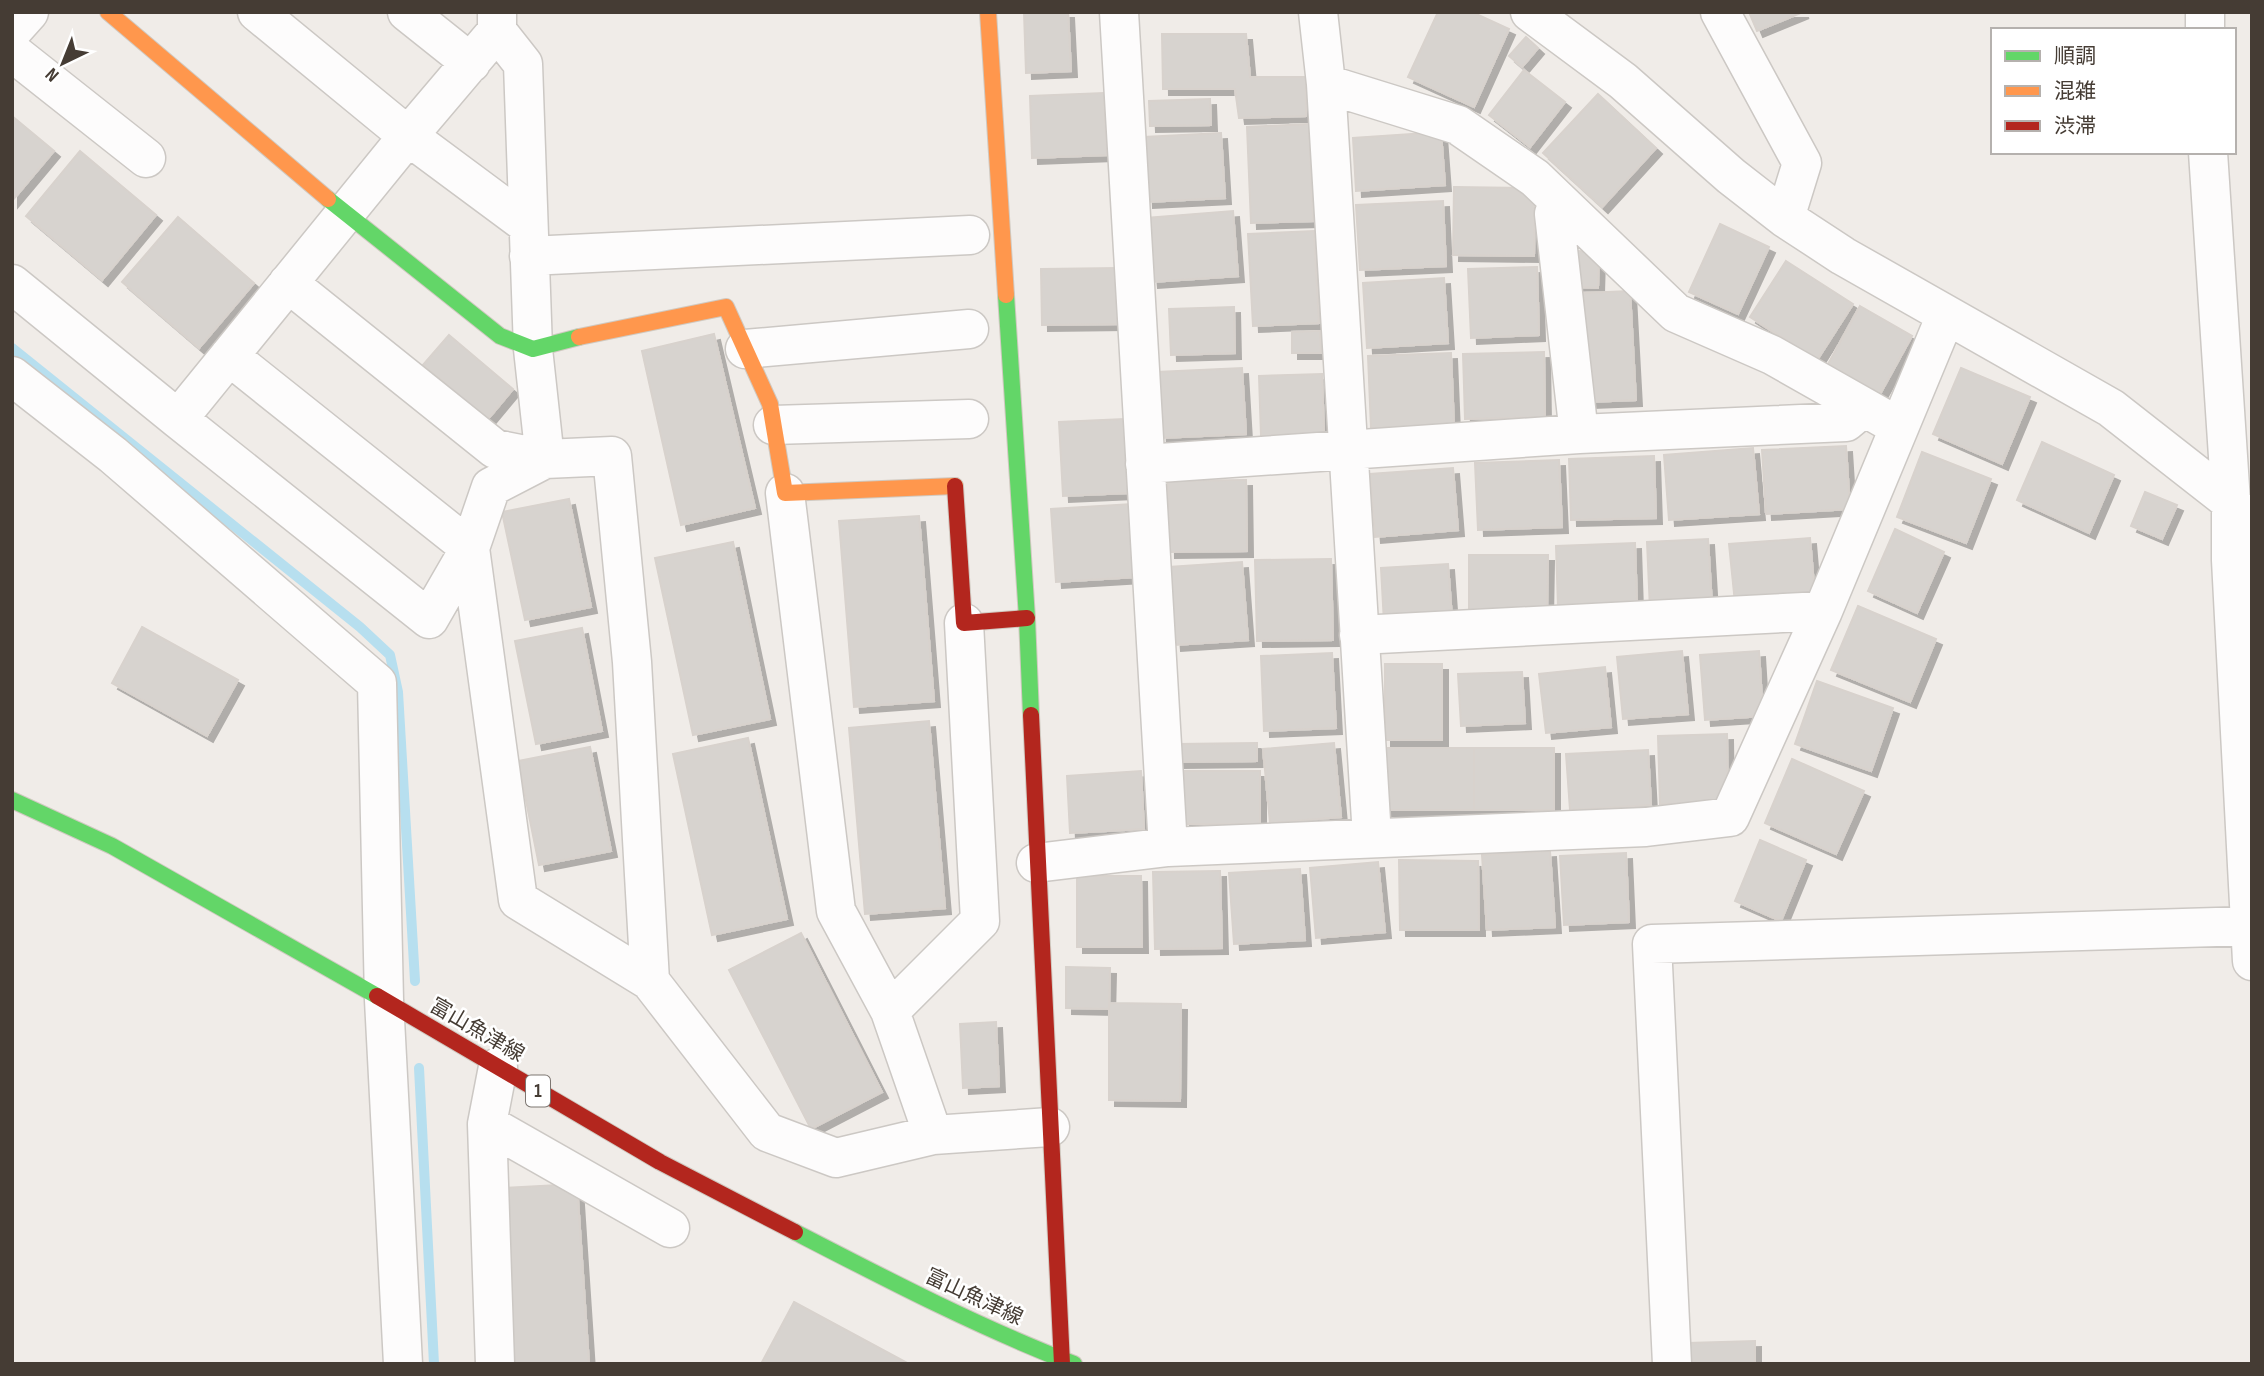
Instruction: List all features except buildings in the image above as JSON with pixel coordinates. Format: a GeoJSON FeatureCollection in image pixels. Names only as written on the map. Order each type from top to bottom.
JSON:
{"type":"FeatureCollection","features":[{"type":"Feature","properties":{"kind":"street"},"geometry":{"type":"LineString","coordinates":[[12,31],[29,12]]}},
{"type":"Feature","properties":{"kind":"street"},"geometry":{"type":"LineString","coordinates":[[108,12],[345,213],[500,336],[533,349],[589,334],[726,307],[770,404],[785,494],[836,911],[890,1011],[933,1135]]}},
{"type":"Feature","properties":{"kind":"street"},"geometry":{"type":"LineString","coordinates":[[257,12],[408,136],[529,241],[970,235]]}},
{"type":"Feature","properties":{"kind":"street"},"geometry":{"type":"LineString","coordinates":[[407,12],[471,63]]}},
{"type":"Feature","properties":{"kind":"street"},"geometry":{"type":"LineString","coordinates":[[988,12],[1027,618],[1036,863],[1066,1362]]}},
{"type":"Feature","properties":{"kind":"street"},"geometry":{"type":"LineString","coordinates":[[1119,12],[1168,848]]}},
{"type":"Feature","properties":{"kind":"street"},"geometry":{"type":"LineString","coordinates":[[1318,12],[1326,84],[1371,837]]}},
{"type":"Feature","properties":{"kind":"street"},"geometry":{"type":"LineString","coordinates":[[1530,12],[1623,81],[1731,176],[1785,218],[1843,256],[2112,408],[2241,514]]}},
{"type":"Feature","properties":{"kind":"street"},"geometry":{"type":"LineString","coordinates":[[1720,12],[1802,163],[1785,218]]}},
{"type":"Feature","properties":{"kind":"street"},"geometry":{"type":"LineString","coordinates":[[177,419],[471,63],[497,22],[523,64],[533,349],[545,458]]}},
{"type":"Feature","properties":{"kind":"street"},"geometry":{"type":"LineString","coordinates":[[12,52],[146,158]]}},
{"type":"Feature","properties":{"kind":"street"},"geometry":{"type":"LineString","coordinates":[[1326,84],[1458,125],[1535,178],[1676,313],[1772,355],[1899,428]]}},
{"type":"Feature","properties":{"kind":"street"},"geometry":{"type":"LineString","coordinates":[[1672,1364],[1651,944],[2251,944],[2231,560],[2241,514],[2208,154]]}},
{"type":"Feature","properties":{"kind":"street"},"geometry":{"type":"LineString","coordinates":[[1561,204],[1554,214],[1578,434]]}},
{"type":"Feature","properties":{"kind":"street"},"geometry":{"type":"LineString","coordinates":[[288,283],[495,449],[545,458],[612,456],[632,662],[650,981]]}},
{"type":"Feature","properties":{"kind":"street"},"geometry":{"type":"LineString","coordinates":[[12,284],[429,619],[470,548],[491,487],[545,458]]}},
{"type":"Feature","properties":{"kind":"street"},"geometry":{"type":"LineString","coordinates":[[1036,863],[1168,848],[1646,827],[1730,817],[1823,611],[1946,315]]}},
{"type":"Feature","properties":{"kind":"street"},"geometry":{"type":"LineString","coordinates":[[745,349],[969,329]]}},
{"type":"Feature","properties":{"kind":"street"},"geometry":{"type":"LineString","coordinates":[[229,356],[470,548],[518,900],[650,981],[767,1132],[836,1158],[933,1135],[1050,1127]]}},
{"type":"Feature","properties":{"kind":"street"},"geometry":{"type":"LineString","coordinates":[[12,376],[113,455],[377,683],[384,1000],[403,1364]]}},
{"type":"Feature","properties":{"kind":"street"},"geometry":{"type":"LineString","coordinates":[[1144,464],[1578,434],[1846,422],[1864,407]]}},
{"type":"Feature","properties":{"kind":"street"},"geometry":{"type":"LineString","coordinates":[[773,425],[969,419]]}},
{"type":"Feature","properties":{"kind":"street"},"geometry":{"type":"LineString","coordinates":[[785,494],[955,486],[980,921],[890,1011]]}},
{"type":"Feature","properties":{"kind":"street"},"geometry":{"type":"LineString","coordinates":[[1359,635],[1823,611]]}},
{"type":"Feature","properties":{"kind":"street"},"geometry":{"type":"LineString","coordinates":[[964,623],[1027,618]]}},
{"type":"Feature","properties":{"kind":"street","name":"富山魚津線"},"geometry":{"type":"LineString","coordinates":[[12,800],[112,846],[384,1000],[672,1169],[876,1274],[1066,1362]]}},
{"type":"Feature","properties":{"kind":"street"},"geometry":{"type":"LineString","coordinates":[[495,1364],[487,1124],[498,1067]]}},
{"type":"Feature","properties":{"kind":"street"},"geometry":{"type":"LineString","coordinates":[[487,1124],[670,1228]]}},
{"type":"Feature","properties":{"kind":"waterway"},"geometry":{"type":"LineString","coordinates":[[12,348],[360,627],[390,655],[398,692],[415,981]]}},
{"type":"Feature","properties":{"kind":"waterway"},"geometry":{"type":"LineString","coordinates":[[419,1068],[434,1364]]}},
{"type":"Feature","properties":{"kind":"traffic: fast"},"geometry":{"type":"LineString","coordinates":[[328,199],[500,336],[533,349],[579,337]]}},
{"type":"Feature","properties":{"kind":"traffic: fast"},"geometry":{"type":"LineString","coordinates":[[1006,295],[1031,715]]}},
{"type":"Feature","properties":{"kind":"traffic: fast"},"geometry":{"type":"LineString","coordinates":[[12,800],[112,846],[377,996]]}},
{"type":"Feature","properties":{"kind":"traffic: fast"},"geometry":{"type":"LineString","coordinates":[[795,1232],[898,1285],[1074,1364]]}},
{"type":"Feature","properties":{"kind":"traffic: slow"},"geometry":{"type":"LineString","coordinates":[[108,12],[328,199]]}},
{"type":"Feature","properties":{"kind":"traffic: slow"},"geometry":{"type":"LineString","coordinates":[[988,12],[1006,295]]}},
{"type":"Feature","properties":{"kind":"traffic: slow"},"geometry":{"type":"LineString","coordinates":[[579,337],[726,307],[770,404],[785,493],[955,486]]}},
{"type":"Feature","properties":{"kind":"traffic: jam"},"geometry":{"type":"LineString","coordinates":[[955,486],[964,623],[1027,618]]}},
{"type":"Feature","properties":{"kind":"traffic: jam"},"geometry":{"type":"LineString","coordinates":[[1031,715],[1062,1364]]}},
{"type":"Feature","properties":{"kind":"traffic: jam"},"geometry":{"type":"LineString","coordinates":[[377,996],[660,1162],[795,1232]]}}]}
